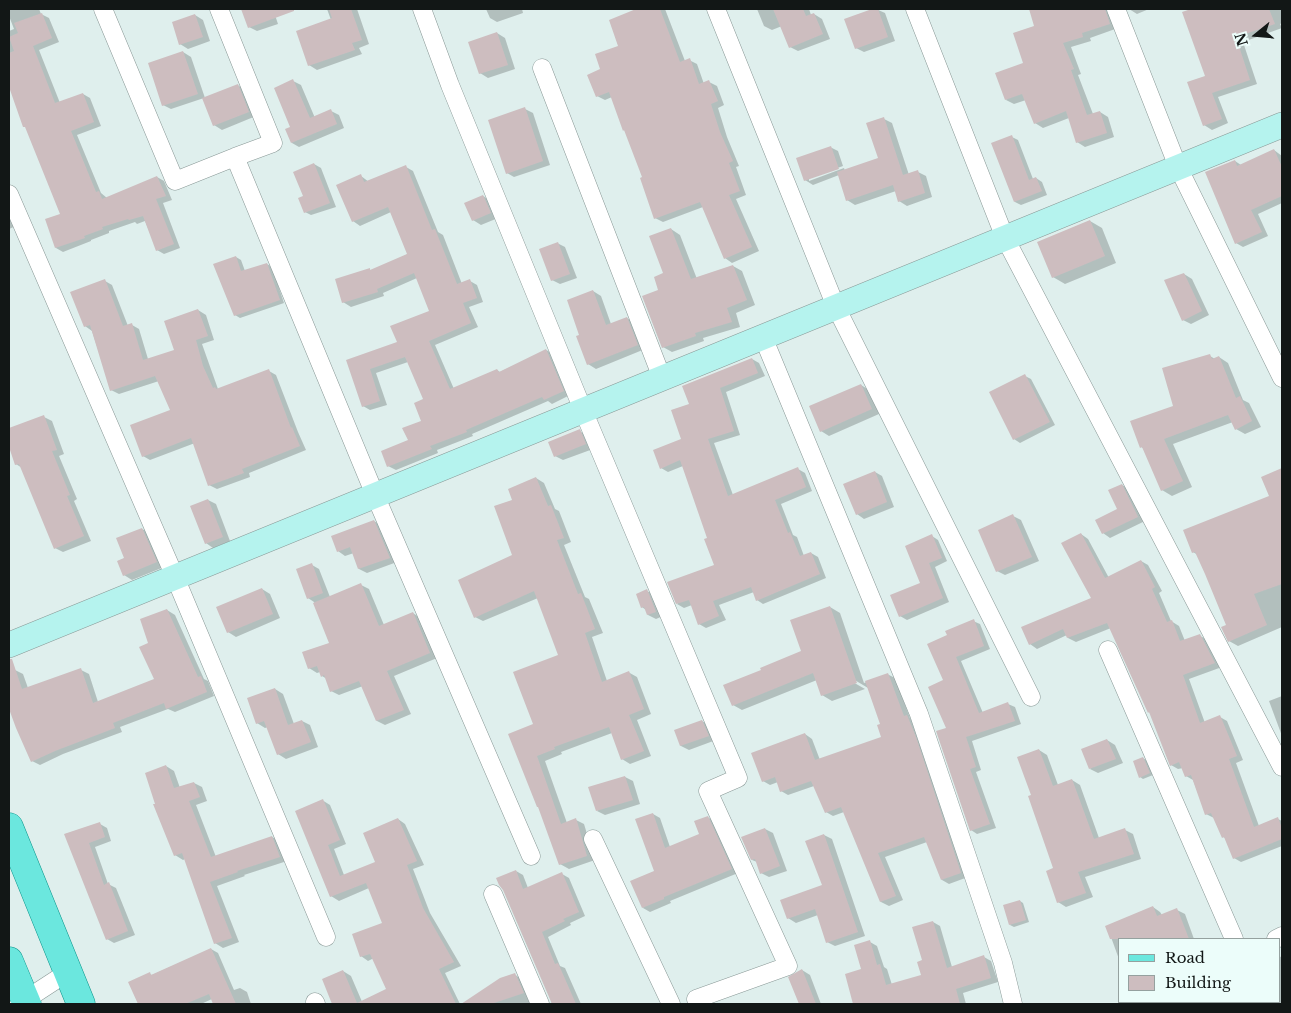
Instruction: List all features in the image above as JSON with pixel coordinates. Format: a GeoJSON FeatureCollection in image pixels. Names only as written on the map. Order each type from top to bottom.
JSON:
{"type":"FeatureCollection","features":[{"type":"Feature","properties":{"kind":"main road"},"geometry":{"type":"LineString","coordinates":[[9,827],[81,1004]]}},
{"type":"Feature","properties":{"kind":"main road"},"geometry":{"type":"LineString","coordinates":[[9,961],[24,1003]]}},
{"type":"Feature","properties":{"kind":"street"},"geometry":{"type":"LineString","coordinates":[[103,9],[175,180],[273,143],[218,9]]}},
{"type":"Feature","properties":{"kind":"street"},"geometry":{"type":"LineString","coordinates":[[422,9],[450,86],[583,410],[738,778],[708,791],[788,966],[692,1003]]}},
{"type":"Feature","properties":{"kind":"street"},"geometry":{"type":"LineString","coordinates":[[716,9],[836,307],[1031,697]]}},
{"type":"Feature","properties":{"kind":"street"},"geometry":{"type":"LineString","coordinates":[[915,9],[1005,238],[1282,768]]}},
{"type":"Feature","properties":{"kind":"street"},"geometry":{"type":"LineString","coordinates":[[1116,9],[1178,167],[1282,378]]}},
{"type":"Feature","properties":{"kind":"street"},"geometry":{"type":"LineString","coordinates":[[542,68],[662,378]]}},
{"type":"Feature","properties":{"kind":"street"},"geometry":{"type":"LineString","coordinates":[[9,645],[1282,125]]}},
{"type":"Feature","properties":{"kind":"street"},"geometry":{"type":"LineString","coordinates":[[235,158],[375,495],[531,856]]}},
{"type":"Feature","properties":{"kind":"street"},"geometry":{"type":"LineString","coordinates":[[9,194],[175,577],[326,937]]}},
{"type":"Feature","properties":{"kind":"street"},"geometry":{"type":"LineString","coordinates":[[763,337],[919,714],[1003,963],[1012,1004]]}},
{"type":"Feature","properties":{"kind":"street"},"geometry":{"type":"LineString","coordinates":[[1108,650],[1234,938]]}},
{"type":"Feature","properties":{"kind":"street"},"geometry":{"type":"LineString","coordinates":[[593,839],[671,1004]]}},
{"type":"Feature","properties":{"kind":"street"},"geometry":{"type":"LineString","coordinates":[[493,894],[540,1004]]}},
{"type":"Feature","properties":{"kind":"street"},"geometry":{"type":"LineString","coordinates":[[24,1003],[68,972]]}},
{"type":"Feature","properties":{"kind":"street"},"geometry":{"type":"LineString","coordinates":[[1163,1004],[1170,1003]]}},
{"type":"Feature","properties":{"kind":"building"},"geometry":{"type":"Polygon","coordinates":[[[241,9],[294,9],[294,11],[248,28],[241,9]]]}},
{"type":"Feature","properties":{"kind":"building"},"geometry":{"type":"Polygon","coordinates":[[[329,9],[351,9],[362,40],[352,43],[355,50],[308,66],[296,31],[332,18],[329,9]]]}},
{"type":"Feature","properties":{"kind":"building"},"geometry":{"type":"Polygon","coordinates":[[[636,9],[660,9],[680,62],[690,58],[699,84],[709,80],[718,101],[711,104],[720,132],[733,161],[729,163],[740,191],[729,195],[752,247],[724,259],[700,202],[654,219],[640,178],[642,177],[609,92],[596,97],[587,75],[600,69],[595,54],[618,46],[609,20],[636,9]]]}},
{"type":"Feature","properties":{"kind":"building"},"geometry":{"type":"Polygon","coordinates":[[[773,9],[803,9],[806,16],[814,13],[823,34],[789,48],[773,9]]]}},
{"type":"Feature","properties":{"kind":"building"},"geometry":{"type":"Polygon","coordinates":[[[872,9],[878,9],[888,37],[855,49],[844,19],[872,9]]]}},
{"type":"Feature","properties":{"kind":"building"},"geometry":{"type":"Polygon","coordinates":[[[1029,9],[1105,9],[1110,24],[1082,33],[1083,37],[1063,43],[1074,69],[1071,70],[1087,115],[1100,111],[1107,133],[1076,143],[1066,111],[1034,124],[1022,94],[1005,100],[995,73],[1023,63],[1013,33],[1034,26],[1029,9]]]}},
{"type":"Feature","properties":{"kind":"building"},"geometry":{"type":"Polygon","coordinates":[[[1191,9],[1269,9],[1275,24],[1236,37],[1250,80],[1212,93],[1222,119],[1203,126],[1187,82],[1205,76],[1182,12],[1191,9]]]}},
{"type":"Feature","properties":{"kind":"building"},"geometry":{"type":"Polygon","coordinates":[[[42,13],[52,38],[33,46],[55,103],[83,93],[94,122],[71,131],[96,192],[99,191],[102,199],[157,176],[166,196],[156,199],[174,244],[156,251],[143,216],[102,227],[103,229],[84,236],[85,238],[55,248],[45,219],[60,214],[25,127],[23,127],[9,87],[9,53],[14,51],[9,37],[18,33],[14,23],[42,13]]]}},
{"type":"Feature","properties":{"kind":"building"},"geometry":{"type":"Polygon","coordinates":[[[195,14],[203,37],[179,45],[172,22],[195,14]]]}},
{"type":"Feature","properties":{"kind":"building"},"geometry":{"type":"Polygon","coordinates":[[[497,32],[508,65],[479,74],[468,42],[497,32]]]}},
{"type":"Feature","properties":{"kind":"building"},"geometry":{"type":"Polygon","coordinates":[[[183,51],[198,94],[162,106],[148,63],[183,51]]]}},
{"type":"Feature","properties":{"kind":"building"},"geometry":{"type":"Polygon","coordinates":[[[293,79],[310,118],[331,109],[337,124],[291,143],[285,129],[290,127],[274,88],[293,79]]]}},
{"type":"Feature","properties":{"kind":"building"},"geometry":{"type":"Polygon","coordinates":[[[238,84],[249,112],[213,126],[202,98],[238,84]]]}},
{"type":"Feature","properties":{"kind":"building"},"geometry":{"type":"Polygon","coordinates":[[[525,107],[543,161],[506,174],[488,120],[525,107]]]}},
{"type":"Feature","properties":{"kind":"building"},"geometry":{"type":"Polygon","coordinates":[[[884,117],[903,175],[918,170],[925,193],[898,202],[893,185],[846,201],[837,172],[878,158],[866,123],[884,117]]]}},
{"type":"Feature","properties":{"kind":"building"},"geometry":{"type":"Polygon","coordinates":[[[1012,135],[1029,180],[1036,177],[1042,191],[1014,202],[991,143],[1012,135]]]}},
{"type":"Feature","properties":{"kind":"building"},"geometry":{"type":"Polygon","coordinates":[[[831,146],[839,169],[804,181],[796,158],[831,146]]]}},
{"type":"Feature","properties":{"kind":"building"},"geometry":{"type":"Polygon","coordinates":[[[1274,149],[1282,167],[1282,196],[1251,210],[1262,232],[1235,244],[1205,172],[1235,160],[1237,166],[1274,149]]]}},
{"type":"Feature","properties":{"kind":"building"},"geometry":{"type":"Polygon","coordinates":[[[314,163],[330,203],[304,213],[298,198],[303,196],[293,172],[314,163]]]}},
{"type":"Feature","properties":{"kind":"building"},"geometry":{"type":"Polygon","coordinates":[[[406,165],[432,230],[435,229],[457,284],[470,279],[477,298],[463,303],[471,323],[429,341],[450,389],[497,369],[499,372],[546,349],[564,391],[544,400],[542,397],[466,430],[467,432],[430,446],[432,449],[387,467],[381,451],[408,440],[402,428],[421,421],[414,403],[423,399],[405,357],[370,369],[380,401],[362,407],[346,360],[397,342],[390,326],[429,311],[414,273],[377,289],[378,292],[342,303],[335,279],[370,268],[370,270],[407,254],[388,207],[352,222],[336,185],[361,174],[364,182],[406,165]]]}},
{"type":"Feature","properties":{"kind":"building"},"geometry":{"type":"Polygon","coordinates":[[[483,195],[491,213],[472,221],[464,203],[483,195]]]}},
{"type":"Feature","properties":{"kind":"building"},"geometry":{"type":"Polygon","coordinates":[[[1090,220],[1105,256],[1052,278],[1037,242],[1090,220]]]}},
{"type":"Feature","properties":{"kind":"building"},"geometry":{"type":"Polygon","coordinates":[[[671,228],[691,279],[733,265],[747,300],[727,308],[732,322],[695,333],[696,336],[662,348],[642,296],[658,290],[654,277],[663,273],[649,236],[671,228]]]}},
{"type":"Feature","properties":{"kind":"building"},"geometry":{"type":"Polygon","coordinates":[[[558,242],[570,274],[551,281],[539,249],[558,242]]]}},
{"type":"Feature","properties":{"kind":"building"},"geometry":{"type":"Polygon","coordinates":[[[236,256],[241,271],[267,263],[280,300],[234,316],[213,264],[236,256]]]}},
{"type":"Feature","properties":{"kind":"building"},"geometry":{"type":"Polygon","coordinates":[[[1184,273],[1202,311],[1182,321],[1164,280],[1184,273]]]}},
{"type":"Feature","properties":{"kind":"building"},"geometry":{"type":"Polygon","coordinates":[[[105,279],[123,326],[132,323],[143,360],[174,350],[164,321],[198,309],[208,336],[196,340],[203,366],[213,388],[215,387],[216,389],[269,369],[291,428],[300,446],[242,469],[244,473],[208,486],[191,438],[142,457],[130,425],[170,410],[155,376],[110,391],[90,325],[84,327],[70,292],[105,279]]]}},
{"type":"Feature","properties":{"kind":"building"},"geometry":{"type":"Polygon","coordinates":[[[593,290],[606,325],[627,317],[638,345],[587,365],[576,336],[579,335],[567,300],[593,290]]]}},
{"type":"Feature","properties":{"kind":"building"},"geometry":{"type":"Polygon","coordinates":[[[1210,354],[1212,359],[1219,356],[1236,398],[1240,396],[1252,421],[1235,430],[1228,415],[1164,439],[1183,481],[1161,491],[1142,447],[1140,448],[1130,421],[1173,406],[1162,368],[1210,354]]]}},
{"type":"Feature","properties":{"kind":"building"},"geometry":{"type":"Polygon","coordinates":[[[752,358],[758,373],[720,388],[734,431],[708,439],[728,496],[798,467],[806,487],[775,500],[788,533],[790,532],[800,556],[811,552],[820,574],[756,601],[751,587],[713,601],[719,616],[698,625],[689,600],[676,604],[667,582],[714,565],[704,539],[707,538],[680,460],[660,469],[653,450],[681,439],[671,410],[689,404],[682,386],[752,358]]]}},
{"type":"Feature","properties":{"kind":"building"},"geometry":{"type":"Polygon","coordinates":[[[1025,374],[1050,422],[1013,440],[989,392],[1025,374]]]}},
{"type":"Feature","properties":{"kind":"building"},"geometry":{"type":"Polygon","coordinates":[[[861,384],[872,409],[820,432],[809,406],[861,384]]]}},
{"type":"Feature","properties":{"kind":"building"},"geometry":{"type":"Polygon","coordinates":[[[44,415],[57,450],[52,451],[70,495],[67,496],[84,536],[54,549],[19,464],[15,465],[9,447],[9,428],[44,415]]]}},
{"type":"Feature","properties":{"kind":"building"},"geometry":{"type":"Polygon","coordinates":[[[580,429],[586,444],[554,457],[548,442],[580,429]]]}},
{"type":"Feature","properties":{"kind":"building"},"geometry":{"type":"Polygon","coordinates":[[[1282,468],[1282,584],[1254,594],[1267,625],[1228,642],[1221,627],[1226,625],[1205,574],[1195,552],[1192,553],[1183,530],[1269,496],[1261,477],[1282,468]]]}},
{"type":"Feature","properties":{"kind":"building"},"geometry":{"type":"Polygon","coordinates":[[[875,471],[887,502],[856,515],[843,484],[875,471]]]}},
{"type":"Feature","properties":{"kind":"building"},"geometry":{"type":"Polygon","coordinates":[[[536,477],[548,506],[551,505],[564,538],[557,540],[578,594],[581,593],[595,629],[585,633],[602,682],[629,671],[644,709],[629,715],[644,751],[621,760],[609,727],[554,747],[555,749],[537,756],[561,824],[576,818],[587,856],[559,865],[508,734],[533,724],[513,672],[558,655],[534,591],[474,618],[458,580],[512,555],[494,506],[512,500],[508,489],[536,477]]]}},
{"type":"Feature","properties":{"kind":"building"},"geometry":{"type":"Polygon","coordinates":[[[1122,484],[1138,517],[1102,534],[1095,520],[1117,509],[1108,490],[1122,484]]]}},
{"type":"Feature","properties":{"kind":"building"},"geometry":{"type":"Polygon","coordinates":[[[208,499],[223,537],[205,544],[190,506],[208,499]]]}},
{"type":"Feature","properties":{"kind":"building"},"geometry":{"type":"Polygon","coordinates":[[[1013,514],[1032,557],[996,572],[978,530],[1013,514]]]}},
{"type":"Feature","properties":{"kind":"building"},"geometry":{"type":"Polygon","coordinates":[[[374,520],[390,558],[358,569],[350,547],[337,552],[331,536],[374,520]]]}},
{"type":"Feature","properties":{"kind":"building"},"geometry":{"type":"Polygon","coordinates":[[[142,528],[157,562],[123,576],[117,561],[124,558],[116,538],[142,528]]]}},
{"type":"Feature","properties":{"kind":"building"},"geometry":{"type":"Polygon","coordinates":[[[1081,533],[1105,578],[1141,560],[1155,587],[1152,589],[1167,622],[1172,620],[1180,641],[1200,634],[1215,663],[1183,675],[1200,723],[1220,715],[1237,756],[1229,759],[1254,827],[1278,817],[1282,829],[1282,839],[1233,859],[1211,813],[1205,815],[1191,775],[1185,777],[1179,762],[1170,766],[1149,712],[1107,623],[1067,638],[1063,629],[1029,645],[1021,627],[1091,598],[1061,543],[1081,533]]]}},
{"type":"Feature","properties":{"kind":"building"},"geometry":{"type":"Polygon","coordinates":[[[932,534],[942,558],[929,563],[943,598],[899,617],[890,595],[920,583],[905,546],[932,534]]]}},
{"type":"Feature","properties":{"kind":"building"},"geometry":{"type":"Polygon","coordinates":[[[312,563],[323,593],[307,599],[296,569],[312,563]]]}},
{"type":"Feature","properties":{"kind":"building"},"geometry":{"type":"Polygon","coordinates":[[[361,583],[379,626],[413,612],[430,653],[387,671],[404,710],[376,721],[359,681],[330,692],[324,675],[321,677],[317,666],[308,669],[302,652],[329,643],[313,603],[361,583]]]}},
{"type":"Feature","properties":{"kind":"building"},"geometry":{"type":"Polygon","coordinates":[[[262,588],[273,614],[227,633],[216,607],[262,588]]]}},
{"type":"Feature","properties":{"kind":"building"},"geometry":{"type":"Polygon","coordinates":[[[647,589],[656,612],[647,615],[644,607],[641,608],[636,594],[647,589]]]}},
{"type":"Feature","properties":{"kind":"building"},"geometry":{"type":"Polygon","coordinates":[[[830,606],[857,683],[821,696],[813,673],[732,706],[723,685],[801,651],[790,620],[830,606]]]}},
{"type":"Feature","properties":{"kind":"building"},"geometry":{"type":"Polygon","coordinates":[[[167,609],[198,677],[201,676],[207,692],[166,709],[164,703],[113,723],[115,728],[31,762],[9,709],[9,659],[12,659],[22,689],[81,668],[93,703],[154,679],[139,647],[148,643],[140,619],[167,609]]]}},
{"type":"Feature","properties":{"kind":"building"},"geometry":{"type":"Polygon","coordinates":[[[974,619],[984,646],[956,657],[979,713],[1008,702],[1015,721],[966,737],[976,767],[970,769],[990,824],[970,831],[936,731],[946,728],[928,687],[943,680],[927,644],[947,635],[945,631],[974,619]]]}},
{"type":"Feature","properties":{"kind":"building"},"geometry":{"type":"Polygon","coordinates":[[[888,673],[904,716],[907,715],[916,737],[961,873],[941,880],[924,837],[878,853],[896,896],[880,902],[841,807],[825,813],[811,781],[780,792],[775,777],[762,782],[751,753],[805,733],[815,760],[881,737],[877,725],[880,724],[865,681],[888,673]]]}},
{"type":"Feature","properties":{"kind":"building"},"geometry":{"type":"Polygon","coordinates":[[[275,688],[288,725],[302,720],[311,742],[277,755],[264,721],[256,724],[247,698],[275,688]]]}},
{"type":"Feature","properties":{"kind":"building"},"geometry":{"type":"Polygon","coordinates":[[[702,720],[709,736],[680,746],[674,730],[702,720]]]}},
{"type":"Feature","properties":{"kind":"building"},"geometry":{"type":"Polygon","coordinates":[[[1107,739],[1116,759],[1089,769],[1081,749],[1107,739]]]}},
{"type":"Feature","properties":{"kind":"building"},"geometry":{"type":"Polygon","coordinates":[[[1039,749],[1053,786],[1072,779],[1094,839],[1125,828],[1134,854],[1078,872],[1086,893],[1057,903],[1046,871],[1053,868],[1028,796],[1031,795],[1017,757],[1039,749]]]}},
{"type":"Feature","properties":{"kind":"building"},"geometry":{"type":"Polygon","coordinates":[[[1143,757],[1150,773],[1139,778],[1133,761],[1143,757]]]}},
{"type":"Feature","properties":{"kind":"building"},"geometry":{"type":"Polygon","coordinates":[[[166,765],[174,788],[194,782],[200,797],[189,801],[211,857],[272,836],[280,857],[210,882],[232,938],[214,944],[182,853],[174,856],[153,804],[155,804],[145,773],[166,765]]]}},
{"type":"Feature","properties":{"kind":"building"},"geometry":{"type":"Polygon","coordinates":[[[625,776],[633,800],[596,811],[588,787],[625,776]]]}},
{"type":"Feature","properties":{"kind":"building"},"geometry":{"type":"Polygon","coordinates":[[[323,799],[340,840],[328,845],[340,876],[375,862],[363,833],[398,818],[417,861],[407,865],[423,908],[454,962],[439,969],[456,1004],[332,1004],[322,979],[343,970],[357,1003],[386,989],[370,954],[360,957],[352,934],[382,923],[366,883],[330,897],[295,811],[323,799]]]}},
{"type":"Feature","properties":{"kind":"building"},"geometry":{"type":"Polygon","coordinates":[[[653,813],[665,848],[699,834],[694,821],[708,816],[732,869],[642,908],[630,881],[654,871],[635,819],[653,813]]]}},
{"type":"Feature","properties":{"kind":"building"},"geometry":{"type":"Polygon","coordinates":[[[100,822],[105,837],[89,843],[104,885],[109,882],[128,931],[106,940],[64,834],[100,822]]]}},
{"type":"Feature","properties":{"kind":"building"},"geometry":{"type":"Polygon","coordinates":[[[765,828],[780,866],[760,874],[755,859],[751,860],[741,837],[765,828]]]}},
{"type":"Feature","properties":{"kind":"building"},"geometry":{"type":"Polygon","coordinates":[[[824,834],[858,932],[826,943],[815,909],[787,919],[780,900],[822,885],[805,841],[824,834]]]}},
{"type":"Feature","properties":{"kind":"building"},"geometry":{"type":"Polygon","coordinates":[[[516,870],[523,889],[562,872],[579,912],[542,932],[555,964],[558,963],[576,1004],[552,1004],[503,890],[496,878],[516,870]]]}},
{"type":"Feature","properties":{"kind":"building"},"geometry":{"type":"Polygon","coordinates":[[[1020,900],[1026,920],[1009,925],[1003,905],[1020,900]]]}},
{"type":"Feature","properties":{"kind":"building"},"geometry":{"type":"Polygon","coordinates":[[[1153,906],[1157,916],[1177,908],[1189,938],[1110,939],[1105,926],[1153,906]]]}},
{"type":"Feature","properties":{"kind":"building"},"geometry":{"type":"Polygon","coordinates":[[[933,921],[947,968],[984,955],[991,978],[956,989],[960,1004],[853,1004],[845,974],[861,969],[854,945],[870,940],[877,965],[880,964],[886,985],[921,975],[917,962],[922,960],[912,927],[933,921]]]}},
{"type":"Feature","properties":{"kind":"building"},"geometry":{"type":"Polygon","coordinates":[[[211,948],[236,1004],[213,1004],[209,994],[185,1004],[138,1004],[128,982],[150,972],[151,975],[211,948]]]}},
{"type":"Feature","properties":{"kind":"building"},"geometry":{"type":"Polygon","coordinates":[[[802,969],[816,1004],[799,1004],[788,977],[802,969]]]}},
{"type":"Feature","properties":{"kind":"building"},"geometry":{"type":"Polygon","coordinates":[[[515,973],[524,993],[491,1004],[461,1004],[500,978],[515,973]]]}}]}
